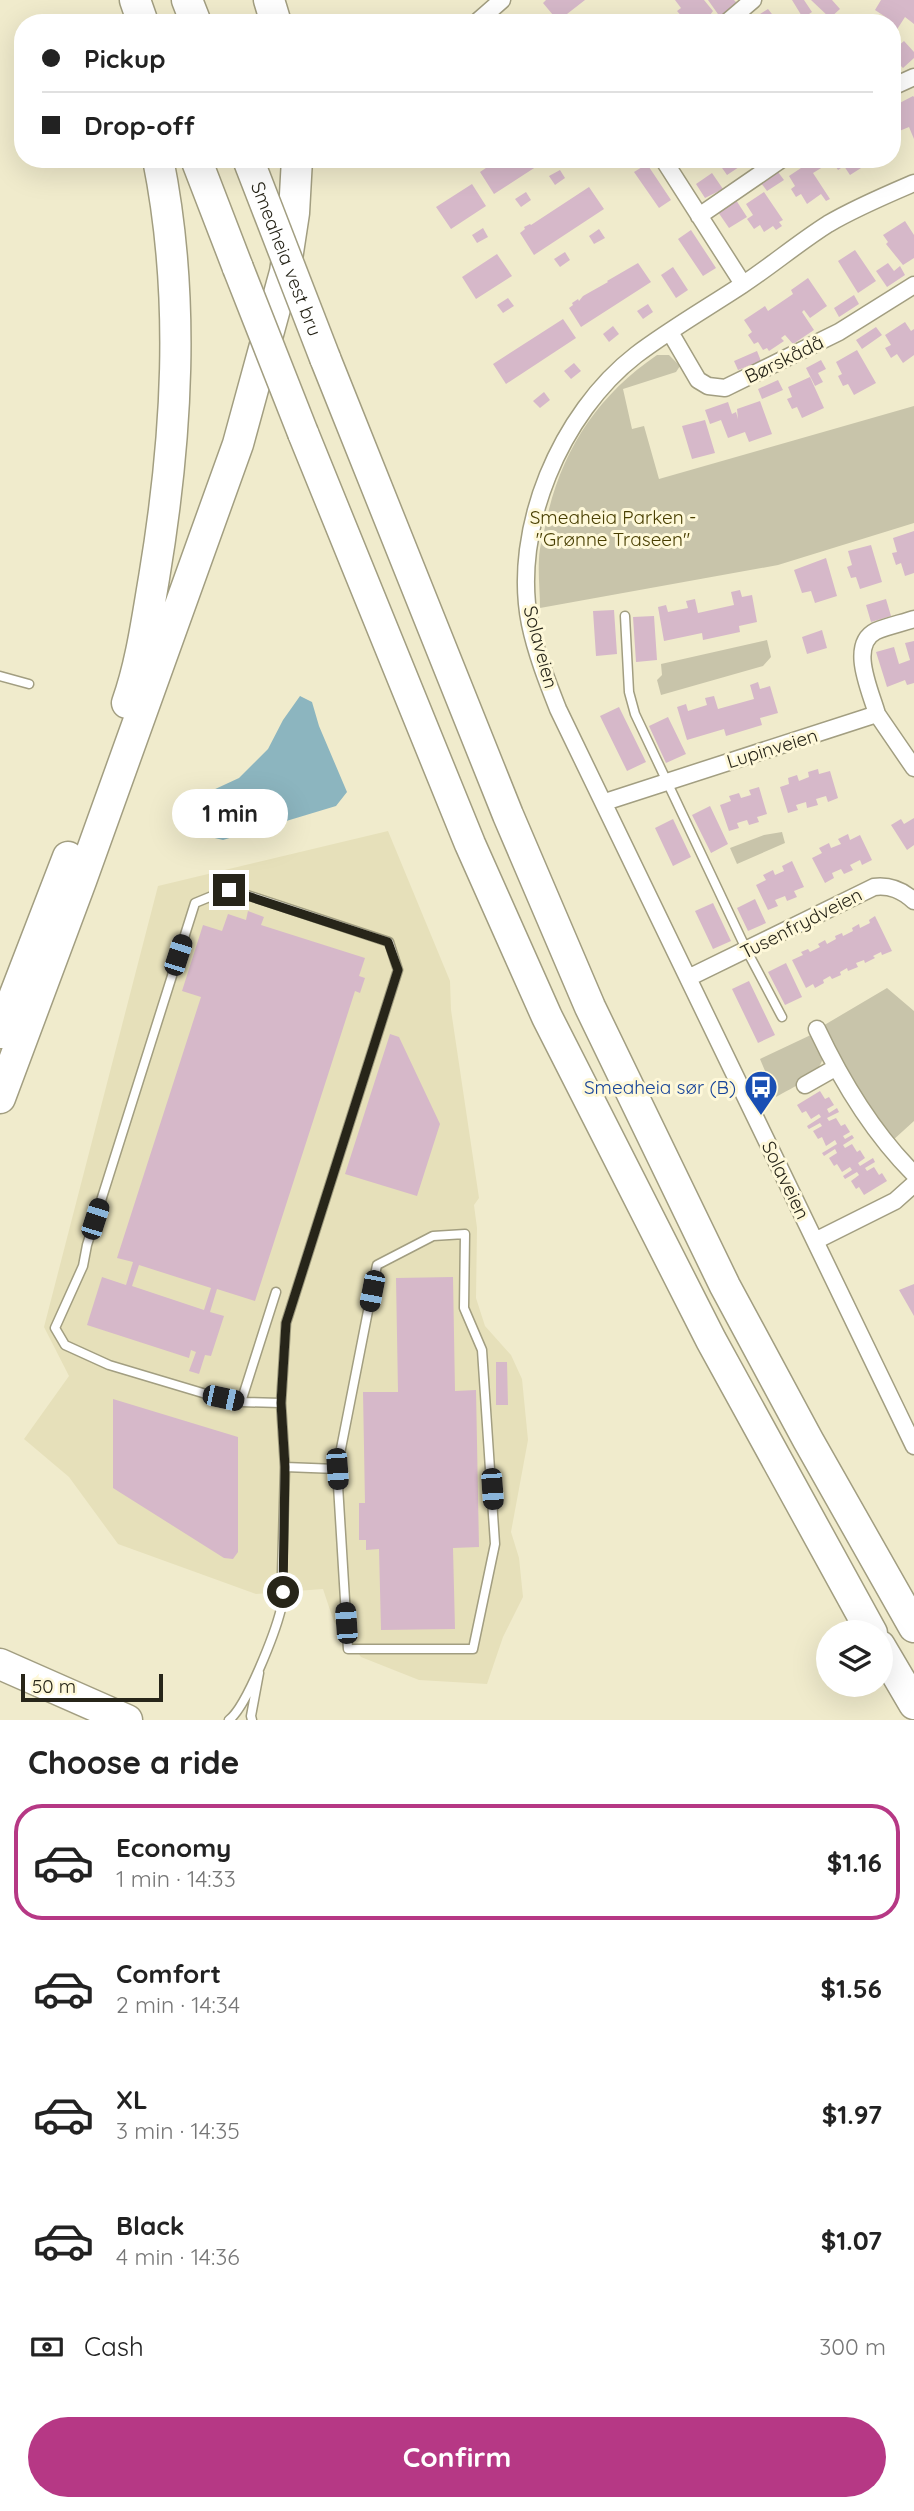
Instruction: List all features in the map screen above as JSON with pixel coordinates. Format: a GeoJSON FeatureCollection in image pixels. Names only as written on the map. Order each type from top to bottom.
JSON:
{"type":"FeatureCollection","features":[{"type":"Feature","properties":{"kind":"highway"},"geometry":{"type":"LineString","coordinates":[[0,1098],[141,690],[150,603],[173,440],[177,345],[172,257],[159,168]]}},
{"type":"Feature","properties":{"kind":"highway"},"geometry":{"type":"LineString","coordinates":[[199,168],[470,844],[547,1017],[712,1340],[865,1620]]}},
{"type":"Feature","properties":{"kind":"highway","name":"Smeaheia vest bru"},"geometry":{"type":"LineString","coordinates":[[251,168],[508,815],[590,1007],[725,1286],[914,1627]]}},
{"type":"Feature","properties":{"kind":"highway"},"geometry":{"type":"LineString","coordinates":[[0,1033],[141,690],[238,444],[285,272],[294,214],[297,168]]}},
{"type":"Feature","properties":{"kind":"highway"},"geometry":{"type":"LineString","coordinates":[[808,1440],[837,1462],[871,1522],[914,1587]]}},
{"type":"Feature","properties":{"kind":"highway"},"geometry":{"type":"LineString","coordinates":[[845,1586],[843,1612],[848,1620]]}},
{"type":"Feature","properties":{"kind":"highway"},"geometry":{"type":"LineString","coordinates":[[0,1664],[127,1720]]}},
{"type":"Feature","properties":{"kind":"highway"},"geometry":{"type":"LineString","coordinates":[[893,1668],[914,1704]]}},
{"type":"Feature","properties":{"kind":"highway"},"geometry":{"type":"LineString","coordinates":[[0,1681],[86,1720]]}},
{"type":"Feature","properties":{"kind":"highway"},"geometry":{"type":"LineString","coordinates":[[890,1697],[903,1720]]}},
{"type":"Feature","properties":{"kind":"street"},"geometry":{"type":"LineString","coordinates":[[486,14],[502,0]]}},
{"type":"Feature","properties":{"kind":"street"},"geometry":{"type":"LineString","coordinates":[[737,14],[753,0]]}},
{"type":"Feature","properties":{"kind":"street"},"geometry":{"type":"LineString","coordinates":[[669,168],[743,284]]}},
{"type":"Feature","properties":{"kind":"street"},"geometry":{"type":"LineString","coordinates":[[699,216],[769,168]]}},
{"type":"Feature","properties":{"kind":"street","name":"Solaveien"},"geometry":{"type":"LineString","coordinates":[[914,183],[830,223],[635,356],[586,405],[564,438],[549,473],[532,534],[527,587],[530,622],[545,678],[914,1444]]}},
{"type":"Feature","properties":{"kind":"street","name":"Børskådå"},"geometry":{"type":"LineString","coordinates":[[670,332],[698,380],[708,386],[725,388],[839,332],[914,285]]}},
{"type":"Feature","properties":{"kind":"street"},"geometry":{"type":"LineString","coordinates":[[914,619],[875,632],[864,640],[861,651],[877,714],[914,768]]}},
{"type":"Feature","properties":{"kind":"street","name":"Lupinveien"},"geometry":{"type":"LineString","coordinates":[[605,802],[877,714]]}},
{"type":"Feature","properties":{"kind":"street","name":"Tusenfrydveien"},"geometry":{"type":"LineString","coordinates":[[688,978],[874,887],[884,886],[899,890],[914,901]]}},
{"type":"Feature","properties":{"kind":"street","name":"Solaveien"},"geometry":{"type":"LineString","coordinates":[[815,1241],[886,1206],[914,1183],[835,1068],[817,1029]]}},
{"type":"Feature","properties":{"kind":"street"},"geometry":{"type":"LineString","coordinates":[[805,1085],[835,1068]]}},
{"type":"Feature","properties":{"kind":"lane"},"geometry":{"type":"LineString","coordinates":[[625,617],[629,692],[635,714],[747,951],[782,1017]]}},
{"type":"Feature","properties":{"kind":"lane"},"geometry":{"type":"LineString","coordinates":[[0,676],[29,684]]}},
{"type":"Feature","properties":{"kind":"lane"},"geometry":{"type":"LineString","coordinates":[[229,1720],[237,1714],[261,1663],[281,1609],[285,1467],[281,1403],[286,1323],[398,970],[388,942],[229,890],[195,903],[91,1232],[83,1266],[55,1328],[65,1345],[109,1366],[241,1402],[281,1403]]}},
{"type":"Feature","properties":{"kind":"lane"},"geometry":{"type":"LineString","coordinates":[[465,1234],[464,1308],[482,1350],[495,1544],[473,1649],[348,1649],[337,1469],[377,1265],[433,1236],[465,1234]]}},
{"type":"Feature","properties":{"kind":"lane"},"geometry":{"type":"LineString","coordinates":[[241,1402],[276,1292]]}},
{"type":"Feature","properties":{"kind":"lane"},"geometry":{"type":"LineString","coordinates":[[285,1467],[337,1469]]}},
{"type":"Feature","properties":{"kind":"lane"},"geometry":{"type":"LineString","coordinates":[[252,1720],[261,1663]]}},
{"type":"Feature","properties":{"kind":"shaded area"},"geometry":{"type":"Polygon","coordinates":[[[388,831],[450,981],[451,1010],[479,1198],[474,1205],[477,1228],[476,1298],[485,1326],[511,1355],[522,1379],[528,1440],[511,1532],[519,1558],[523,1597],[503,1637],[487,1684],[419,1680],[361,1657],[334,1622],[323,1589],[256,1594],[118,1544],[69,1477],[24,1439],[69,1376],[44,1327],[158,886],[388,831]]]}},
{"type":"Feature","properties":{"kind":"green space","name":"Smeaheia Parken - \"Grønne Traseen\""},"geometry":{"type":"Polygon","coordinates":[[[657,355],[669,355],[680,366],[676,372],[623,389],[632,429],[644,426],[659,479],[914,406],[914,523],[778,565],[540,608],[540,550],[561,472],[572,449],[599,407],[616,388],[657,355]]]}},
{"type":"Feature","properties":{"kind":"green space"},"geometry":{"type":"Polygon","coordinates":[[[767,640],[771,657],[763,666],[661,695],[657,680],[662,675],[661,664],[767,640]]]}},
{"type":"Feature","properties":{"kind":"green space"},"geometry":{"type":"Polygon","coordinates":[[[782,832],[785,843],[737,864],[730,848],[764,835],[782,832]]]}},
{"type":"Feature","properties":{"kind":"green space"},"geometry":{"type":"Polygon","coordinates":[[[887,988],[914,1011],[914,1121],[892,1141],[837,1068],[821,1027],[887,988]]]}},
{"type":"Feature","properties":{"kind":"green space"},"geometry":{"type":"Polygon","coordinates":[[[815,1033],[823,1049],[820,1066],[807,1079],[776,1097],[760,1059],[815,1033]]]}},
{"type":"Feature","properties":{"kind":"water"},"geometry":{"type":"Polygon","coordinates":[[[300,696],[312,702],[319,726],[347,792],[336,806],[223,840],[190,832],[185,803],[239,778],[268,749],[283,720],[300,696]]]}},
{"type":"Feature","properties":{"kind":"building"},"geometry":{"type":"Polygon","coordinates":[[[546,0],[585,0],[567,14],[552,14],[543,3],[546,0]]]}},
{"type":"Feature","properties":{"kind":"building"},"geometry":{"type":"Polygon","coordinates":[[[675,0],[704,0],[713,11],[711,14],[680,14],[677,11],[681,8],[675,0]]]}},
{"type":"Feature","properties":{"kind":"building"},"geometry":{"type":"Polygon","coordinates":[[[708,0],[734,0],[737,3],[724,14],[718,14],[708,0]]]}},
{"type":"Feature","properties":{"kind":"building"},"geometry":{"type":"Polygon","coordinates":[[[792,0],[804,0],[812,12],[801,14],[792,0]]]}},
{"type":"Feature","properties":{"kind":"building"},"geometry":{"type":"Polygon","coordinates":[[[811,0],[832,0],[840,9],[834,14],[826,14],[811,0]]]}},
{"type":"Feature","properties":{"kind":"building"},"geometry":{"type":"Polygon","coordinates":[[[881,0],[914,0],[914,24],[905,17],[901,23],[901,14],[881,14],[875,10],[881,0]]]}},
{"type":"Feature","properties":{"kind":"building"},"geometry":{"type":"Polygon","coordinates":[[[904,41],[914,52],[914,58],[903,68],[901,66],[901,44],[904,41]]]}},
{"type":"Feature","properties":{"kind":"building"},"geometry":{"type":"Polygon","coordinates":[[[914,97],[914,139],[909,127],[901,130],[901,102],[914,97]]]}},
{"type":"Feature","properties":{"kind":"building"},"geometry":{"type":"Polygon","coordinates":[[[486,168],[534,168],[494,194],[480,172],[486,168]]]}},
{"type":"Feature","properties":{"kind":"building"},"geometry":{"type":"Polygon","coordinates":[[[640,168],[650,168],[671,200],[659,208],[634,172],[640,168]]]}},
{"type":"Feature","properties":{"kind":"building"},"geometry":{"type":"Polygon","coordinates":[[[722,168],[738,168],[727,175],[722,168]]]}},
{"type":"Feature","properties":{"kind":"building"},"geometry":{"type":"Polygon","coordinates":[[[801,168],[821,168],[813,173],[830,199],[826,201],[821,194],[807,204],[801,194],[796,197],[791,189],[795,186],[789,176],[801,168]]]}},
{"type":"Feature","properties":{"kind":"building"},"geometry":{"type":"Polygon","coordinates":[[[845,168],[861,168],[850,175],[845,168]]]}},
{"type":"Feature","properties":{"kind":"building"},"geometry":{"type":"Polygon","coordinates":[[[560,170],[565,178],[555,185],[549,176],[560,170]]]}},
{"type":"Feature","properties":{"kind":"building"},"geometry":{"type":"Polygon","coordinates":[[[778,172],[784,180],[767,191],[761,183],[778,172]]]}},
{"type":"Feature","properties":{"kind":"building"},"geometry":{"type":"Polygon","coordinates":[[[712,173],[723,189],[705,198],[696,184],[712,173]]]}},
{"type":"Feature","properties":{"kind":"building"},"geometry":{"type":"Polygon","coordinates":[[[472,184],[486,206],[451,229],[436,207],[472,184]]]}},
{"type":"Feature","properties":{"kind":"building"},"geometry":{"type":"Polygon","coordinates":[[[589,187],[604,209],[534,255],[520,233],[524,227],[589,187]]]}},
{"type":"Feature","properties":{"kind":"building"},"geometry":{"type":"Polygon","coordinates":[[[526,192],[531,200],[521,207],[515,199],[526,192]]]}},
{"type":"Feature","properties":{"kind":"building"},"geometry":{"type":"Polygon","coordinates":[[[764,192],[783,220],[779,222],[782,226],[776,230],[773,226],[764,232],[760,225],[754,229],[747,219],[753,215],[746,204],[764,192]]]}},
{"type":"Feature","properties":{"kind":"building"},"geometry":{"type":"Polygon","coordinates":[[[736,200],[747,217],[729,228],[718,212],[736,200]]]}},
{"type":"Feature","properties":{"kind":"building"},"geometry":{"type":"Polygon","coordinates":[[[905,221],[914,235],[914,258],[903,265],[886,244],[888,242],[883,235],[905,221]]]}},
{"type":"Feature","properties":{"kind":"building"},"geometry":{"type":"Polygon","coordinates":[[[483,228],[488,237],[477,243],[472,235],[483,228]]]}},
{"type":"Feature","properties":{"kind":"building"},"geometry":{"type":"Polygon","coordinates":[[[599,229],[605,238],[594,244],[589,236],[599,229]]]}},
{"type":"Feature","properties":{"kind":"building"},"geometry":{"type":"Polygon","coordinates":[[[691,230],[716,268],[703,276],[678,239],[691,230]]]}},
{"type":"Feature","properties":{"kind":"building"},"geometry":{"type":"Polygon","coordinates":[[[855,250],[876,281],[858,293],[838,261],[855,250]]]}},
{"type":"Feature","properties":{"kind":"building"},"geometry":{"type":"Polygon","coordinates":[[[565,252],[570,260],[560,267],[554,259],[565,252]]]}},
{"type":"Feature","properties":{"kind":"building"},"geometry":{"type":"Polygon","coordinates":[[[497,254],[512,276],[476,299],[462,277],[497,254]]]}},
{"type":"Feature","properties":{"kind":"building"},"geometry":{"type":"Polygon","coordinates":[[[638,263],[651,282],[581,327],[569,308],[572,303],[638,263]]]}},
{"type":"Feature","properties":{"kind":"building"},"geometry":{"type":"Polygon","coordinates":[[[888,263],[894,271],[900,266],[905,275],[887,287],[876,271],[888,263]]]}},
{"type":"Feature","properties":{"kind":"building"},"geometry":{"type":"Polygon","coordinates":[[[673,267],[688,290],[676,298],[661,275],[673,267]]]}},
{"type":"Feature","properties":{"kind":"building"},"geometry":{"type":"Polygon","coordinates":[[[808,278],[827,306],[810,318],[804,310],[802,312],[814,330],[793,344],[785,335],[781,338],[784,341],[769,351],[767,348],[763,350],[758,342],[754,344],[748,335],[752,332],[744,320],[765,306],[768,311],[793,294],[791,290],[808,278]]]}},
{"type":"Feature","properties":{"kind":"building"},"geometry":{"type":"Polygon","coordinates":[[[854,295],[859,304],[839,317],[834,308],[854,295]]]}},
{"type":"Feature","properties":{"kind":"building"},"geometry":{"type":"Polygon","coordinates":[[[508,298],[514,306],[503,313],[497,305],[508,298]]]}},
{"type":"Feature","properties":{"kind":"building"},"geometry":{"type":"Polygon","coordinates":[[[648,304],[653,312],[643,319],[637,311],[648,304]]]}},
{"type":"Feature","properties":{"kind":"building"},"geometry":{"type":"Polygon","coordinates":[[[563,319],[576,338],[506,384],[493,364],[563,319]]]}},
{"type":"Feature","properties":{"kind":"building"},"geometry":{"type":"Polygon","coordinates":[[[905,322],[911,331],[914,329],[914,355],[903,363],[897,354],[891,358],[885,348],[891,345],[885,335],[905,322]]]}},
{"type":"Feature","properties":{"kind":"building"},"geometry":{"type":"Polygon","coordinates":[[[613,326],[619,334],[609,342],[603,334],[613,326]]]}},
{"type":"Feature","properties":{"kind":"building"},"geometry":{"type":"Polygon","coordinates":[[[876,327],[882,335],[862,349],[856,340],[876,327]]]}},
{"type":"Feature","properties":{"kind":"building"},"geometry":{"type":"Polygon","coordinates":[[[857,350],[876,383],[854,395],[848,384],[843,386],[838,376],[842,374],[836,362],[857,350]]]}},
{"type":"Feature","properties":{"kind":"building"},"geometry":{"type":"Polygon","coordinates":[[[757,351],[761,361],[738,370],[734,361],[757,351]]]}},
{"type":"Feature","properties":{"kind":"building"},"geometry":{"type":"Polygon","coordinates":[[[821,360],[826,369],[818,373],[823,382],[815,386],[806,368],[821,360]]]}},
{"type":"Feature","properties":{"kind":"building"},"geometry":{"type":"Polygon","coordinates":[[[574,363],[581,371],[571,379],[564,371],[574,363]]]}},
{"type":"Feature","properties":{"kind":"building"},"geometry":{"type":"Polygon","coordinates":[[[810,377],[824,408],[802,418],[797,407],[792,409],[787,399],[792,397],[788,387],[810,377]]]}},
{"type":"Feature","properties":{"kind":"building"},"geometry":{"type":"Polygon","coordinates":[[[778,380],[783,390],[762,399],[758,389],[778,380]]]}},
{"type":"Feature","properties":{"kind":"building"},"geometry":{"type":"Polygon","coordinates":[[[544,392],[550,400],[540,408],[533,401],[544,392]]]}},
{"type":"Feature","properties":{"kind":"building"},"geometry":{"type":"Polygon","coordinates":[[[760,401],[772,434],[749,442],[745,432],[728,438],[721,420],[710,424],[705,410],[728,402],[732,414],[736,412],[738,419],[737,409],[760,401]]]}},
{"type":"Feature","properties":{"kind":"building"},"geometry":{"type":"Polygon","coordinates":[[[705,420],[715,453],[692,459],[682,426],[705,420]]]}},
{"type":"Feature","properties":{"kind":"building"},"geometry":{"type":"Polygon","coordinates":[[[914,531],[914,573],[905,576],[901,563],[896,565],[892,553],[897,552],[893,538],[914,531]]]}},
{"type":"Feature","properties":{"kind":"building"},"geometry":{"type":"Polygon","coordinates":[[[871,545],[882,582],[860,589],[856,577],[851,578],[847,567],[852,565],[848,551],[871,545]]]}},
{"type":"Feature","properties":{"kind":"building"},"geometry":{"type":"Polygon","coordinates":[[[826,558],[837,596],[815,603],[811,591],[802,593],[794,570],[826,558]]]}},
{"type":"Feature","properties":{"kind":"building"},"geometry":{"type":"Polygon","coordinates":[[[740,590],[742,597],[752,595],[757,622],[739,626],[740,632],[703,640],[702,633],[664,641],[658,607],[666,605],[668,612],[688,608],[686,601],[695,599],[698,613],[734,605],[731,592],[740,590]]]}},
{"type":"Feature","properties":{"kind":"building"},"geometry":{"type":"Polygon","coordinates":[[[886,599],[891,616],[871,622],[866,605],[886,599]]]}},
{"type":"Feature","properties":{"kind":"building"},"geometry":{"type":"Polygon","coordinates":[[[614,610],[617,654],[596,656],[593,611],[614,610]]]}},
{"type":"Feature","properties":{"kind":"building"},"geometry":{"type":"Polygon","coordinates":[[[654,616],[657,660],[636,662],[633,617],[654,616]]]}},
{"type":"Feature","properties":{"kind":"building"},"geometry":{"type":"Polygon","coordinates":[[[822,630],[827,648],[807,654],[802,637],[822,630]]]}},
{"type":"Feature","properties":{"kind":"building"},"geometry":{"type":"Polygon","coordinates":[[[914,641],[914,683],[907,685],[905,680],[887,687],[876,652],[894,647],[899,664],[910,660],[905,643],[914,641]]]}},
{"type":"Feature","properties":{"kind":"building"},"geometry":{"type":"Polygon","coordinates":[[[758,682],[760,689],[770,686],[778,713],[760,718],[762,725],[726,736],[724,729],[687,740],[677,707],[686,704],[688,711],[707,705],[705,698],[714,696],[718,709],[754,699],[750,685],[758,682]]]}},
{"type":"Feature","properties":{"kind":"building"},"geometry":{"type":"Polygon","coordinates":[[[619,707],[646,762],[627,771],[600,716],[619,707]]]}},
{"type":"Feature","properties":{"kind":"building"},"geometry":{"type":"Polygon","coordinates":[[[668,717],[686,754],[666,763],[649,726],[668,717]]]}},
{"type":"Feature","properties":{"kind":"building"},"geometry":{"type":"Polygon","coordinates":[[[818,769],[819,774],[830,771],[838,798],[828,802],[826,796],[816,799],[818,805],[807,808],[806,802],[796,805],[798,810],[788,813],[780,787],[789,784],[788,778],[797,775],[799,781],[809,777],[808,772],[818,769]]]}},
{"type":"Feature","properties":{"kind":"building"},"geometry":{"type":"Polygon","coordinates":[[[759,787],[767,814],[757,817],[759,822],[749,825],[747,820],[737,823],[739,828],[729,831],[720,805],[731,801],[729,796],[739,793],[741,798],[751,795],[749,790],[759,787]]]}},
{"type":"Feature","properties":{"kind":"building"},"geometry":{"type":"Polygon","coordinates":[[[710,806],[728,844],[711,853],[692,815],[710,806]]]}},
{"type":"Feature","properties":{"kind":"building"},"geometry":{"type":"Polygon","coordinates":[[[914,818],[914,845],[907,850],[891,825],[901,819],[904,824],[914,818]]]}},
{"type":"Feature","properties":{"kind":"building"},"geometry":{"type":"Polygon","coordinates":[[[673,819],[691,857],[673,866],[655,828],[673,819]]]}},
{"type":"Feature","properties":{"kind":"building"},"geometry":{"type":"Polygon","coordinates":[[[848,834],[850,840],[860,835],[872,860],[862,865],[860,860],[850,865],[853,870],[844,874],[841,869],[832,873],[834,878],[825,883],[812,858],[822,853],[819,848],[829,843],[831,848],[841,844],[838,839],[848,834]]]}},
{"type":"Feature","properties":{"kind":"building"},"geometry":{"type":"Polygon","coordinates":[[[792,861],[804,887],[794,891],[797,897],[787,901],[785,896],[775,900],[778,906],[768,910],[756,885],[766,880],[763,875],[773,870],[775,875],[784,871],[782,866],[792,861]]]}},
{"type":"Feature","properties":{"kind":"building"},"geometry":{"type":"Polygon","coordinates":[[[755,899],[766,923],[748,931],[737,908],[755,899]]]}},
{"type":"Feature","properties":{"kind":"building"},"geometry":{"type":"Polygon","coordinates":[[[713,903],[731,941],[713,949],[695,911],[713,903]]]}},
{"type":"Feature","properties":{"kind":"building"},"geometry":{"type":"Polygon","coordinates":[[[248,911],[264,917],[261,925],[365,958],[359,976],[365,978],[360,993],[355,991],[255,1301],[217,1289],[210,1312],[224,1316],[211,1356],[205,1355],[199,1374],[189,1371],[196,1352],[191,1350],[189,1358],[87,1325],[102,1277],[126,1285],[133,1262],[117,1258],[201,997],[182,991],[203,925],[222,931],[228,914],[246,920],[248,911]],[[139,1265],[132,1286],[204,1310],[211,1288],[139,1265]]]}},
{"type":"Feature","properties":{"kind":"building"},"geometry":{"type":"Polygon","coordinates":[[[875,916],[892,951],[882,955],[881,952],[865,963],[864,960],[856,963],[858,967],[848,971],[847,968],[832,979],[830,976],[815,988],[813,984],[806,988],[792,960],[803,955],[801,952],[808,949],[810,952],[820,947],[818,944],[825,940],[827,944],[836,939],[835,936],[842,933],[843,936],[853,931],[852,928],[859,924],[860,928],[870,923],[869,920],[875,916]]]}},
{"type":"Feature","properties":{"kind":"building"},"geometry":{"type":"Polygon","coordinates":[[[786,963],[802,997],[785,1005],[768,972],[786,963]]]}},
{"type":"Feature","properties":{"kind":"building"},"geometry":{"type":"Polygon","coordinates":[[[749,981],[775,1035],[758,1043],[732,989],[749,981]]]}},
{"type":"Feature","properties":{"kind":"building"},"geometry":{"type":"Polygon","coordinates":[[[390,1034],[399,1037],[440,1124],[417,1196],[345,1174],[390,1034]]]}},
{"type":"Feature","properties":{"kind":"building"},"geometry":{"type":"Polygon","coordinates":[[[820,1091],[825,1099],[829,1097],[834,1105],[827,1109],[829,1113],[837,1108],[839,1112],[827,1118],[829,1121],[836,1118],[841,1126],[845,1124],[850,1132],[843,1136],[845,1139],[852,1135],[854,1138],[843,1145],[845,1148],[852,1144],[857,1152],[860,1150],[865,1158],[858,1163],[860,1166],[873,1158],[875,1162],[865,1168],[867,1171],[874,1167],[887,1181],[864,1195],[851,1181],[859,1175],[857,1172],[845,1179],[843,1176],[852,1170],[850,1167],[842,1172],[837,1164],[834,1166],[829,1158],[837,1153],[835,1149],[824,1156],[822,1153],[837,1144],[835,1140],[826,1146],[822,1137],[818,1139],[813,1131],[822,1126],[820,1123],[808,1128],[807,1126],[821,1117],[819,1114],[811,1119],[806,1111],[802,1113],[797,1105],[820,1091]]]}},
{"type":"Feature","properties":{"kind":"building"},"geometry":{"type":"Polygon","coordinates":[[[453,1277],[455,1391],[476,1390],[479,1547],[453,1548],[455,1629],[381,1630],[379,1549],[366,1550],[366,1540],[359,1540],[359,1503],[365,1503],[363,1392],[398,1392],[396,1278],[453,1277]]]}},
{"type":"Feature","properties":{"kind":"building"},"geometry":{"type":"Polygon","coordinates":[[[914,1284],[914,1316],[899,1290],[914,1284]]]}},
{"type":"Feature","properties":{"kind":"building"},"geometry":{"type":"Polygon","coordinates":[[[496,1362],[507,1362],[508,1405],[496,1405],[496,1362]]]}},
{"type":"Feature","properties":{"kind":"building"},"geometry":{"type":"Polygon","coordinates":[[[113,1399],[238,1437],[238,1552],[233,1559],[224,1558],[113,1488],[113,1399]]]}},
{"type":"Feature","properties":{"kind":"place","name":"Smeaheia sør (B)"},"geometry":{"type":"Point","coordinates":[761,1117]}},
{"type":"Feature","properties":{"kind":"route"},"geometry":{"type":"LineString","coordinates":[[229,890],[388,942],[398,970],[286,1323],[281,1403],[285,1467],[283,1592]]}}]}
